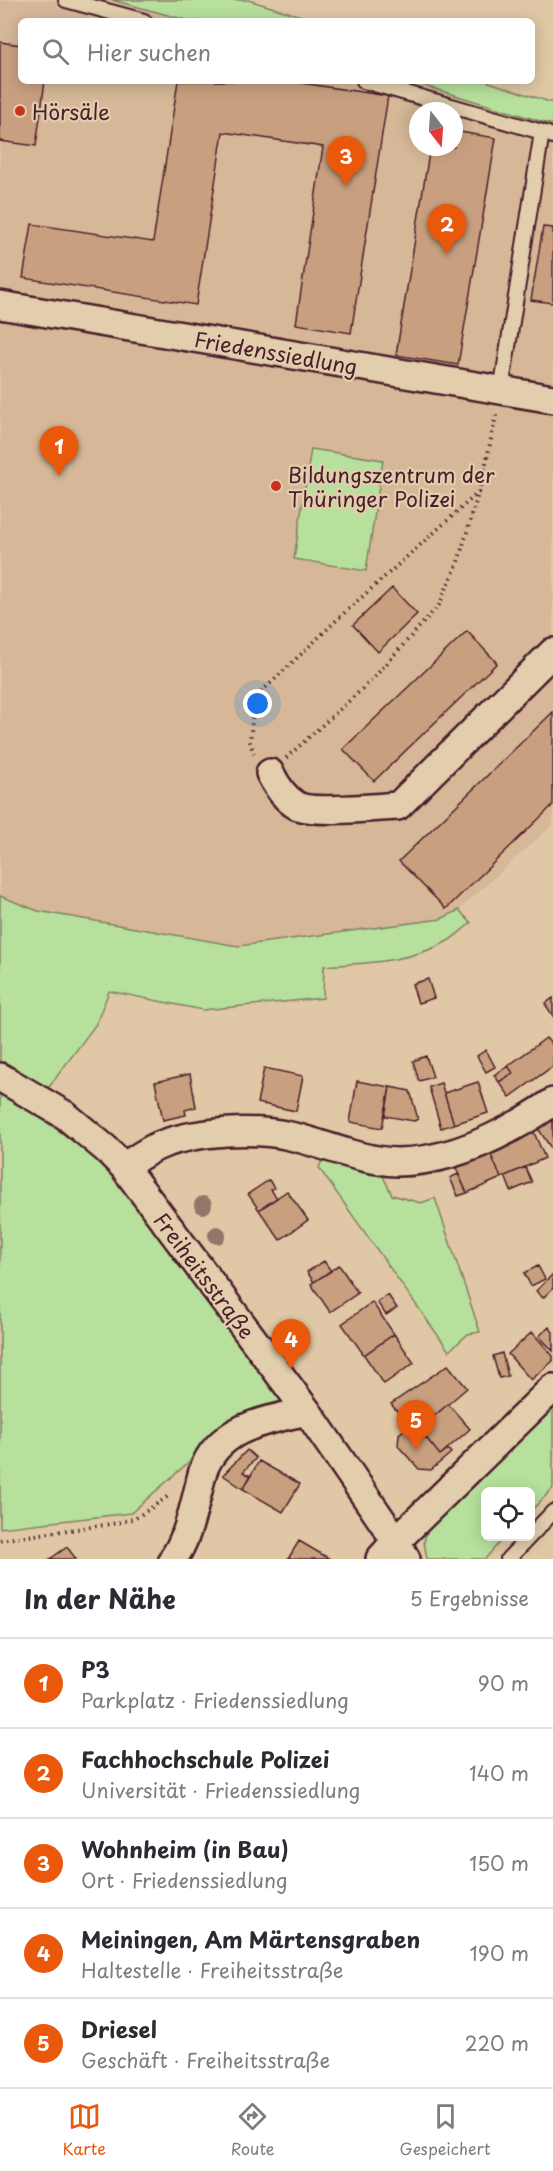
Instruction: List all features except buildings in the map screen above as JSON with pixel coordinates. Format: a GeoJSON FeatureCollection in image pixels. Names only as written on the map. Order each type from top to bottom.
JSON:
{"type":"FeatureCollection","features":[{"type":"Feature","properties":{"kind":"street","name":"Friedenssiedlung"},"geometry":{"type":"LineString","coordinates":[[0,305],[553,399]]}},
{"type":"Feature","properties":{"kind":"street"},"geometry":{"type":"LineString","coordinates":[[270,773],[278,788],[297,806],[344,810],[398,806],[553,652]]}},
{"type":"Feature","properties":{"kind":"street","name":"Freiheitsstraße"},"geometry":{"type":"LineString","coordinates":[[0,1077],[65,1115],[124,1167],[307,1412],[394,1553],[553,1388]]}},
{"type":"Feature","properties":{"kind":"street"},"geometry":{"type":"LineString","coordinates":[[124,1167],[147,1151],[182,1138],[256,1132],[289,1135],[375,1160],[418,1161],[444,1156],[494,1137],[553,1102]]}},
{"type":"Feature","properties":{"kind":"street"},"geometry":{"type":"LineString","coordinates":[[173,1559],[180,1549],[189,1526],[203,1471],[213,1451],[228,1437],[245,1427],[307,1412]]}},
{"type":"Feature","properties":{"kind":"lane"},"geometry":{"type":"LineString","coordinates":[[66,0],[133,18]]}},
{"type":"Feature","properties":{"kind":"lane"},"geometry":{"type":"LineString","coordinates":[[374,84],[547,134],[501,391]]}},
{"type":"Feature","properties":{"kind":"lane"},"geometry":{"type":"LineString","coordinates":[[535,1531],[553,1512]]}},
{"type":"Feature","properties":{"kind":"lane"},"geometry":{"type":"LineString","coordinates":[[508,1559],[525,1541]]}},
{"type":"Feature","properties":{"kind":"path"},"geometry":{"type":"LineString","coordinates":[[478,492],[340,616],[254,699],[250,742],[256,759],[270,773],[370,682],[439,605],[457,565],[478,492],[501,391]]}},
{"type":"Feature","properties":{"kind":"path"},"geometry":{"type":"LineString","coordinates":[[0,1540],[118,1523],[136,1518],[161,1503],[203,1471]]}},
{"type":"Feature","properties":{"kind":"shaded area","name":"Bildungszentrum der Thüringer Polizei"},"geometry":{"type":"Polygon","coordinates":[[[0,0],[112,0],[179,18],[18,18],[18,84],[419,84],[553,125],[553,824],[459,910],[441,919],[238,946],[38,911],[0,896],[0,0]]]}},
{"type":"Feature","properties":{"kind":"green space"},"geometry":{"type":"Polygon","coordinates":[[[112,0],[248,0],[307,18],[179,18],[112,0]]]}},
{"type":"Feature","properties":{"kind":"green space"},"geometry":{"type":"Polygon","coordinates":[[[419,84],[495,84],[553,103],[553,125],[419,84]]]}},
{"type":"Feature","properties":{"kind":"green space"},"geometry":{"type":"Polygon","coordinates":[[[311,449],[383,460],[366,571],[294,559],[311,449]]]}},
{"type":"Feature","properties":{"kind":"green space"},"geometry":{"type":"Polygon","coordinates":[[[0,896],[38,911],[238,946],[441,919],[459,910],[471,923],[448,941],[419,953],[388,960],[324,966],[323,998],[203,1010],[109,991],[96,1024],[31,1111],[113,1170],[282,1390],[281,1407],[232,1424],[131,1513],[0,1528],[0,896]]]}},
{"type":"Feature","properties":{"kind":"green space"},"geometry":{"type":"Polygon","coordinates":[[[323,1157],[382,1174],[392,1195],[421,1203],[435,1198],[480,1332],[468,1334],[449,1351],[319,1168],[323,1157]]]}},
{"type":"Feature","properties":{"kind":"green space"},"geometry":{"type":"Polygon","coordinates":[[[553,1400],[553,1488],[535,1507],[535,1487],[481,1487],[481,1541],[501,1541],[485,1559],[427,1559],[424,1542],[428,1525],[553,1400]]]}},
{"type":"Feature","properties":{"kind":"place","name":"Hörsäle"},"geometry":{"type":"Point","coordinates":[20,111]}},
{"type":"Feature","properties":{"kind":"place","name":"Wohnheim (in Bau)"},"geometry":{"type":"Point","coordinates":[346,186]}},
{"type":"Feature","properties":{"kind":"place","name":"Fachhochschule Polizei"},"geometry":{"type":"Point","coordinates":[447,254]}},
{"type":"Feature","properties":{"kind":"place","name":"P3"},"geometry":{"type":"Point","coordinates":[59,476]}},
{"type":"Feature","properties":{"kind":"place","name":"Bildungszentrum der Thüringer Polizei"},"geometry":{"type":"Point","coordinates":[276,486]}},
{"type":"Feature","properties":{"kind":"place","name":"Meiningen, Am Märtensgraben"},"geometry":{"type":"Point","coordinates":[291,1369]}},
{"type":"Feature","properties":{"kind":"place","name":"Driesel"},"geometry":{"type":"Point","coordinates":[416,1450]}}]}
